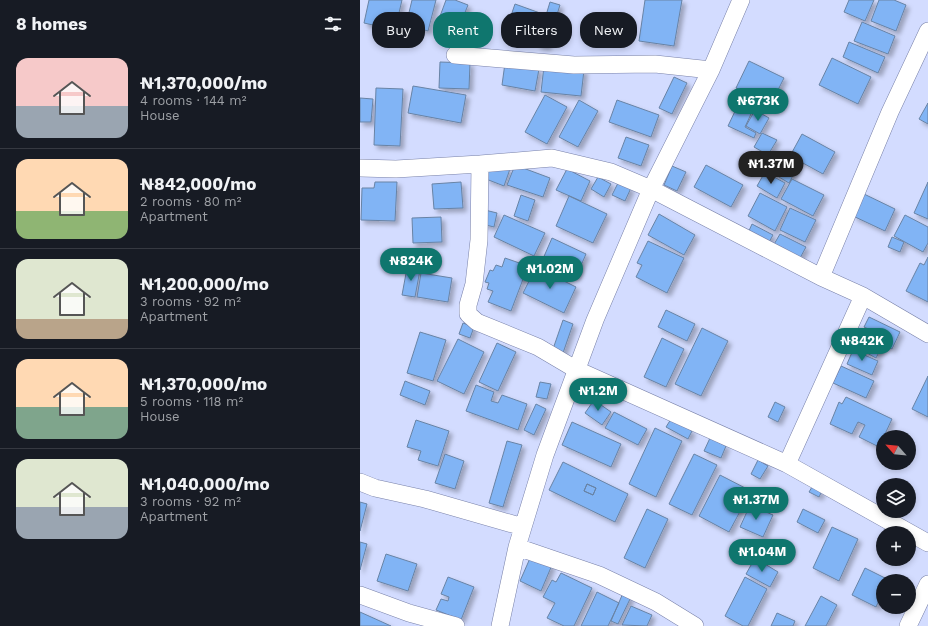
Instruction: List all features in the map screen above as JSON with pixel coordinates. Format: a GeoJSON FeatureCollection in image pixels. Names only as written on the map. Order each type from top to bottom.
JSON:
{"type":"FeatureCollection","features":[{"type":"Feature","properties":{"kind":"street"},"geometry":{"type":"LineString","coordinates":[[500,626],[517,547],[545,455],[595,320],[651,189],[711,70],[741,0]]}},
{"type":"Feature","properties":{"kind":"street"},"geometry":{"type":"LineString","coordinates":[[821,277],[890,112],[928,31]]}},
{"type":"Feature","properties":{"kind":"street"},"geometry":{"type":"LineString","coordinates":[[455,55],[574,65],[655,64],[711,70]]}},
{"type":"Feature","properties":{"kind":"street"},"geometry":{"type":"LineString","coordinates":[[360,168],[396,169],[552,158],[611,172],[651,189],[821,277],[863,296],[928,334]]}},
{"type":"Feature","properties":{"kind":"street"},"geometry":{"type":"LineString","coordinates":[[480,164],[479,240],[474,284],[468,305],[468,314],[476,322],[538,347],[577,370],[787,464],[928,542]]}},
{"type":"Feature","properties":{"kind":"street"},"geometry":{"type":"LineString","coordinates":[[787,464],[863,296]]}},
{"type":"Feature","properties":{"kind":"street"},"geometry":{"type":"LineString","coordinates":[[360,482],[375,488],[425,499],[523,527]]}},
{"type":"Feature","properties":{"kind":"street"},"geometry":{"type":"LineString","coordinates":[[517,547],[599,575],[656,602],[695,626]]}},
{"type":"Feature","properties":{"kind":"street"},"geometry":{"type":"LineString","coordinates":[[908,626],[928,584]]}},
{"type":"Feature","properties":{"kind":"street"},"geometry":{"type":"LineString","coordinates":[[360,595],[408,620],[456,626]]}},
{"type":"Feature","properties":{"kind":"building"},"geometry":{"type":"Polygon","coordinates":[[[369,0],[402,0],[399,12],[372,12],[372,25],[364,23],[369,0]]]}},
{"type":"Feature","properties":{"kind":"building"},"geometry":{"type":"Polygon","coordinates":[[[412,0],[436,0],[428,31],[425,30],[425,12],[409,12],[412,0]]]}},
{"type":"Feature","properties":{"kind":"building"},"geometry":{"type":"Polygon","coordinates":[[[446,0],[455,0],[468,5],[465,12],[442,12],[446,0]]]}},
{"type":"Feature","properties":{"kind":"building"},"geometry":{"type":"Polygon","coordinates":[[[645,0],[682,0],[674,46],[639,41],[645,0]]]}},
{"type":"Feature","properties":{"kind":"building"},"geometry":{"type":"Polygon","coordinates":[[[849,0],[874,0],[865,21],[844,12],[849,0]]]}},
{"type":"Feature","properties":{"kind":"building"},"geometry":{"type":"Polygon","coordinates":[[[879,0],[894,0],[906,5],[896,31],[871,21],[879,0]]]}},
{"type":"Feature","properties":{"kind":"building"},"geometry":{"type":"Polygon","coordinates":[[[550,2],[560,5],[558,12],[547,12],[550,2]]]}},
{"type":"Feature","properties":{"kind":"building"},"geometry":{"type":"Polygon","coordinates":[[[515,4],[537,12],[512,12],[515,4]]]}},
{"type":"Feature","properties":{"kind":"building"},"geometry":{"type":"Polygon","coordinates":[[[862,22],[895,36],[888,54],[854,41],[862,22]]]}},
{"type":"Feature","properties":{"kind":"building"},"geometry":{"type":"Polygon","coordinates":[[[849,42],[885,57],[878,73],[843,57],[849,42]]]}},
{"type":"Feature","properties":{"kind":"building"},"geometry":{"type":"Polygon","coordinates":[[[832,58],[871,77],[858,104],[819,85],[832,58]]]}},
{"type":"Feature","properties":{"kind":"building"},"geometry":{"type":"Polygon","coordinates":[[[749,61],[784,78],[771,104],[736,88],[749,61]]]}},
{"type":"Feature","properties":{"kind":"building"},"geometry":{"type":"Polygon","coordinates":[[[440,62],[470,63],[469,89],[439,88],[440,62]]]}},
{"type":"Feature","properties":{"kind":"building"},"geometry":{"type":"Polygon","coordinates":[[[505,63],[539,69],[535,91],[502,85],[505,63]]]}},
{"type":"Feature","properties":{"kind":"building"},"geometry":{"type":"Polygon","coordinates":[[[544,66],[584,70],[581,96],[541,92],[544,66]]]}},
{"type":"Feature","properties":{"kind":"building"},"geometry":{"type":"Polygon","coordinates":[[[674,77],[687,83],[672,114],[659,108],[674,77]]]}},
{"type":"Feature","properties":{"kind":"building"},"geometry":{"type":"Polygon","coordinates":[[[413,86],[466,95],[461,123],[408,113],[413,86]]]}},
{"type":"Feature","properties":{"kind":"building"},"geometry":{"type":"Polygon","coordinates":[[[376,88],[403,89],[400,146],[374,145],[376,88]]]}},
{"type":"Feature","properties":{"kind":"building"},"geometry":{"type":"Polygon","coordinates":[[[545,95],[567,107],[547,144],[525,132],[545,95]]]}},
{"type":"Feature","properties":{"kind":"building"},"geometry":{"type":"Polygon","coordinates":[[[746,96],[758,102],[752,113],[741,107],[746,96]]]}},
{"type":"Feature","properties":{"kind":"building"},"geometry":{"type":"Polygon","coordinates":[[[360,98],[373,99],[371,122],[360,122],[360,98]]]}},
{"type":"Feature","properties":{"kind":"building"},"geometry":{"type":"Polygon","coordinates":[[[579,100],[598,111],[578,147],[559,137],[579,100]]]}},
{"type":"Feature","properties":{"kind":"building"},"geometry":{"type":"Polygon","coordinates":[[[617,100],[659,115],[651,137],[609,122],[617,100]]]}},
{"type":"Feature","properties":{"kind":"building"},"geometry":{"type":"Polygon","coordinates":[[[928,103],[928,124],[919,119],[928,103]]]}},
{"type":"Feature","properties":{"kind":"building"},"geometry":{"type":"Polygon","coordinates":[[[737,107],[751,114],[745,127],[756,133],[754,138],[728,126],[737,107]]]}},
{"type":"Feature","properties":{"kind":"building"},"geometry":{"type":"Polygon","coordinates":[[[755,110],[769,118],[760,134],[746,126],[755,110]]]}},
{"type":"Feature","properties":{"kind":"building"},"geometry":{"type":"Polygon","coordinates":[[[762,133],[777,140],[768,155],[754,147],[762,133]]]}},
{"type":"Feature","properties":{"kind":"building"},"geometry":{"type":"Polygon","coordinates":[[[802,134],[835,152],[823,174],[790,156],[802,134]]]}},
{"type":"Feature","properties":{"kind":"building"},"geometry":{"type":"Polygon","coordinates":[[[626,137],[649,145],[641,166],[618,158],[626,137]]]}},
{"type":"Feature","properties":{"kind":"building"},"geometry":{"type":"Polygon","coordinates":[[[775,156],[797,168],[789,183],[767,170],[775,156]]]}},
{"type":"Feature","properties":{"kind":"building"},"geometry":{"type":"Polygon","coordinates":[[[490,165],[510,169],[504,186],[486,179],[490,165]]]}},
{"type":"Feature","properties":{"kind":"building"},"geometry":{"type":"Polygon","coordinates":[[[515,165],[550,178],[543,197],[507,185],[515,165]]]}},
{"type":"Feature","properties":{"kind":"building"},"geometry":{"type":"Polygon","coordinates":[[[706,165],[743,185],[731,207],[694,187],[706,165]]]}},
{"type":"Feature","properties":{"kind":"building"},"geometry":{"type":"Polygon","coordinates":[[[672,166],[686,172],[677,191],[664,185],[672,166]]]}},
{"type":"Feature","properties":{"kind":"building"},"geometry":{"type":"Polygon","coordinates":[[[567,169],[590,181],[581,201],[556,190],[567,169]]]}},
{"type":"Feature","properties":{"kind":"building"},"geometry":{"type":"Polygon","coordinates":[[[765,172],[785,183],[777,198],[757,186],[765,172]]]}},
{"type":"Feature","properties":{"kind":"building"},"geometry":{"type":"Polygon","coordinates":[[[598,177],[611,184],[604,197],[591,189],[598,177]]]}},
{"type":"Feature","properties":{"kind":"building"},"geometry":{"type":"Polygon","coordinates":[[[792,179],[824,195],[813,216],[781,199],[792,179]]]}},
{"type":"Feature","properties":{"kind":"building"},"geometry":{"type":"Polygon","coordinates":[[[375,182],[397,182],[395,221],[361,220],[362,188],[374,188],[375,182]]]}},
{"type":"Feature","properties":{"kind":"building"},"geometry":{"type":"Polygon","coordinates":[[[461,182],[463,208],[434,209],[432,184],[461,182]]]}},
{"type":"Feature","properties":{"kind":"building"},"geometry":{"type":"Polygon","coordinates":[[[928,182],[928,219],[914,213],[928,182]]]}},
{"type":"Feature","properties":{"kind":"building"},"geometry":{"type":"Polygon","coordinates":[[[618,183],[631,188],[625,201],[612,195],[618,183]]]}},
{"type":"Feature","properties":{"kind":"building"},"geometry":{"type":"Polygon","coordinates":[[[760,193],[787,207],[775,231],[748,216],[760,193]]]}},
{"type":"Feature","properties":{"kind":"building"},"geometry":{"type":"Polygon","coordinates":[[[864,194],[895,209],[885,231],[853,216],[864,194]]]}},
{"type":"Feature","properties":{"kind":"building"},"geometry":{"type":"Polygon","coordinates":[[[521,195],[535,200],[528,221],[514,216],[521,195]]]}},
{"type":"Feature","properties":{"kind":"building"},"geometry":{"type":"Polygon","coordinates":[[[569,196],[607,214],[593,243],[556,226],[569,196]]]}},
{"type":"Feature","properties":{"kind":"building"},"geometry":{"type":"Polygon","coordinates":[[[790,208],[816,220],[805,242],[780,230],[790,208]]]}},
{"type":"Feature","properties":{"kind":"building"},"geometry":{"type":"Polygon","coordinates":[[[485,210],[497,213],[494,227],[482,224],[485,210]]]}},
{"type":"Feature","properties":{"kind":"building"},"geometry":{"type":"Polygon","coordinates":[[[659,214],[695,235],[684,255],[648,235],[659,214]]]}},
{"type":"Feature","properties":{"kind":"building"},"geometry":{"type":"Polygon","coordinates":[[[504,215],[545,233],[534,256],[494,237],[504,215]]]}},
{"type":"Feature","properties":{"kind":"building"},"geometry":{"type":"Polygon","coordinates":[[[905,215],[928,227],[928,243],[923,252],[894,236],[905,215]]]}},
{"type":"Feature","properties":{"kind":"building"},"geometry":{"type":"Polygon","coordinates":[[[441,217],[442,242],[413,243],[412,218],[441,217]]]}},
{"type":"Feature","properties":{"kind":"building"},"geometry":{"type":"Polygon","coordinates":[[[752,224],[773,235],[768,244],[748,233],[752,224]]]}},
{"type":"Feature","properties":{"kind":"building"},"geometry":{"type":"Polygon","coordinates":[[[780,234],[806,247],[799,260],[773,246],[780,234]]]}},
{"type":"Feature","properties":{"kind":"building"},"geometry":{"type":"Polygon","coordinates":[[[892,237],[904,242],[900,252],[888,247],[892,237]]]}},
{"type":"Feature","properties":{"kind":"building"},"geometry":{"type":"Polygon","coordinates":[[[552,238],[586,254],[576,277],[542,261],[552,238]]]}},
{"type":"Feature","properties":{"kind":"building"},"geometry":{"type":"Polygon","coordinates":[[[648,241],[684,258],[667,293],[636,277],[642,265],[637,263],[648,241]]]}},
{"type":"Feature","properties":{"kind":"building"},"geometry":{"type":"Polygon","coordinates":[[[928,257],[928,302],[906,291],[920,263],[924,265],[928,257]]]}},
{"type":"Feature","properties":{"kind":"building"},"geometry":{"type":"Polygon","coordinates":[[[505,258],[528,266],[511,311],[488,302],[493,291],[487,289],[489,283],[485,282],[490,270],[493,271],[496,265],[502,267],[505,258]]]}},
{"type":"Feature","properties":{"kind":"building"},"geometry":{"type":"Polygon","coordinates":[[[536,267],[576,287],[564,313],[523,293],[536,267]]]}},
{"type":"Feature","properties":{"kind":"building"},"geometry":{"type":"Polygon","coordinates":[[[407,268],[420,270],[415,297],[402,295],[407,268]]]}},
{"type":"Feature","properties":{"kind":"building"},"geometry":{"type":"Polygon","coordinates":[[[421,273],[452,278],[448,302],[417,297],[421,273]]]}},
{"type":"Feature","properties":{"kind":"building"},"geometry":{"type":"Polygon","coordinates":[[[666,310],[695,324],[687,341],[658,327],[666,310]]]}},
{"type":"Feature","properties":{"kind":"building"},"geometry":{"type":"Polygon","coordinates":[[[869,317],[900,332],[892,349],[883,345],[887,338],[864,327],[869,317]]]}},
{"type":"Feature","properties":{"kind":"building"},"geometry":{"type":"Polygon","coordinates":[[[563,320],[573,324],[563,353],[553,349],[563,320]]]}},
{"type":"Feature","properties":{"kind":"building"},"geometry":{"type":"Polygon","coordinates":[[[463,323],[474,327],[470,338],[459,334],[463,323]]]}},
{"type":"Feature","properties":{"kind":"building"},"geometry":{"type":"Polygon","coordinates":[[[702,328],[728,341],[701,396],[675,384],[702,328]]]}},
{"type":"Feature","properties":{"kind":"building"},"geometry":{"type":"Polygon","coordinates":[[[860,329],[885,341],[876,358],[852,345],[860,329]]]}},
{"type":"Feature","properties":{"kind":"building"},"geometry":{"type":"Polygon","coordinates":[[[420,332],[446,340],[433,381],[407,373],[420,332]]]}},
{"type":"Feature","properties":{"kind":"building"},"geometry":{"type":"Polygon","coordinates":[[[662,338],[684,349],[666,387],[644,377],[662,338]]]}},
{"type":"Feature","properties":{"kind":"building"},"geometry":{"type":"Polygon","coordinates":[[[458,339],[484,352],[464,394],[437,381],[458,339]]]}},
{"type":"Feature","properties":{"kind":"building"},"geometry":{"type":"Polygon","coordinates":[[[497,343],[516,352],[498,391],[479,382],[497,343]]]}},
{"type":"Feature","properties":{"kind":"building"},"geometry":{"type":"Polygon","coordinates":[[[853,350],[878,361],[872,375],[847,364],[853,350]]]}},
{"type":"Feature","properties":{"kind":"building"},"geometry":{"type":"Polygon","coordinates":[[[841,366],[874,381],[866,398],[833,383],[841,366]]]}},
{"type":"Feature","properties":{"kind":"building"},"geometry":{"type":"Polygon","coordinates":[[[585,376],[596,382],[586,400],[575,394],[585,376]]]}},
{"type":"Feature","properties":{"kind":"building"},"geometry":{"type":"Polygon","coordinates":[[[928,376],[928,417],[912,409],[928,376]]]}},
{"type":"Feature","properties":{"kind":"building"},"geometry":{"type":"Polygon","coordinates":[[[405,381],[430,391],[425,405],[400,395],[405,381]]]}},
{"type":"Feature","properties":{"kind":"building"},"geometry":{"type":"Polygon","coordinates":[[[540,382],[551,384],[547,399],[536,397],[540,382]]]}},
{"type":"Feature","properties":{"kind":"building"},"geometry":{"type":"Polygon","coordinates":[[[476,385],[494,392],[491,401],[498,403],[502,395],[527,404],[518,430],[466,411],[476,385]]]}},
{"type":"Feature","properties":{"kind":"building"},"geometry":{"type":"Polygon","coordinates":[[[846,397],[892,419],[887,430],[876,430],[876,446],[859,437],[865,425],[858,422],[852,434],[830,424],[839,402],[842,404],[846,397]]]}},
{"type":"Feature","properties":{"kind":"building"},"geometry":{"type":"Polygon","coordinates":[[[594,400],[611,412],[602,425],[585,413],[594,400]]]}},
{"type":"Feature","properties":{"kind":"building"},"geometry":{"type":"Polygon","coordinates":[[[775,402],[785,407],[778,422],[768,417],[775,402]]]}},
{"type":"Feature","properties":{"kind":"building"},"geometry":{"type":"Polygon","coordinates":[[[536,404],[546,409],[534,435],[524,430],[536,404]]]}},
{"type":"Feature","properties":{"kind":"building"},"geometry":{"type":"Polygon","coordinates":[[[614,412],[647,429],[638,445],[605,428],[614,412]]]}},
{"type":"Feature","properties":{"kind":"building"},"geometry":{"type":"Polygon","coordinates":[[[671,419],[692,431],[688,439],[666,427],[671,419]]]}},
{"type":"Feature","properties":{"kind":"building"},"geometry":{"type":"Polygon","coordinates":[[[416,420],[449,431],[438,466],[418,460],[421,451],[407,447],[416,420]]]}},
{"type":"Feature","properties":{"kind":"building"},"geometry":{"type":"Polygon","coordinates":[[[572,422],[621,444],[611,467],[562,445],[572,422]]]}},
{"type":"Feature","properties":{"kind":"building"},"geometry":{"type":"Polygon","coordinates":[[[655,428],[682,441],[656,497],[629,484],[655,428]]]}},
{"type":"Feature","properties":{"kind":"building"},"geometry":{"type":"Polygon","coordinates":[[[710,438],[726,446],[721,458],[704,451],[710,438]]]}},
{"type":"Feature","properties":{"kind":"building"},"geometry":{"type":"Polygon","coordinates":[[[507,441],[522,445],[503,507],[489,503],[507,441]]]}},
{"type":"Feature","properties":{"kind":"building"},"geometry":{"type":"Polygon","coordinates":[[[445,454],[464,461],[455,489],[435,483],[445,454]]]}},
{"type":"Feature","properties":{"kind":"building"},"geometry":{"type":"Polygon","coordinates":[[[694,454],[717,465],[692,515],[669,504],[694,454]]]}},
{"type":"Feature","properties":{"kind":"building"},"geometry":{"type":"Polygon","coordinates":[[[758,460],[768,466],[760,479],[751,474],[758,460]]]}},
{"type":"Feature","properties":{"kind":"building"},"geometry":{"type":"Polygon","coordinates":[[[563,462],[628,494],[615,522],[549,490],[563,462]],[[587,484],[584,491],[593,495],[596,488],[587,484]]]}},
{"type":"Feature","properties":{"kind":"building"},"geometry":{"type":"Polygon","coordinates":[[[720,475],[751,491],[729,532],[699,516],[720,475]]]}},
{"type":"Feature","properties":{"kind":"building"},"geometry":{"type":"Polygon","coordinates":[[[587,484],[596,488],[593,495],[584,491],[587,484]]]}},
{"type":"Feature","properties":{"kind":"building"},"geometry":{"type":"Polygon","coordinates":[[[812,487],[822,491],[819,497],[809,492],[812,487]]]}},
{"type":"Feature","properties":{"kind":"building"},"geometry":{"type":"Polygon","coordinates":[[[360,502],[367,504],[360,531],[360,502]]]}},
{"type":"Feature","properties":{"kind":"building"},"geometry":{"type":"Polygon","coordinates":[[[750,505],[773,515],[763,537],[740,527],[750,505]]]}},
{"type":"Feature","properties":{"kind":"building"},"geometry":{"type":"Polygon","coordinates":[[[647,509],[668,519],[645,568],[624,558],[647,509]]]}},
{"type":"Feature","properties":{"kind":"building"},"geometry":{"type":"Polygon","coordinates":[[[803,509],[825,520],[818,533],[797,522],[803,509]]]}},
{"type":"Feature","properties":{"kind":"building"},"geometry":{"type":"Polygon","coordinates":[[[832,527],[858,539],[839,581],[813,568],[832,527]]]}},
{"type":"Feature","properties":{"kind":"building"},"geometry":{"type":"Polygon","coordinates":[[[360,542],[367,544],[360,570],[360,542]]]}},
{"type":"Feature","properties":{"kind":"building"},"geometry":{"type":"Polygon","coordinates":[[[386,554],[417,564],[408,591],[377,581],[386,554]]]}},
{"type":"Feature","properties":{"kind":"building"},"geometry":{"type":"Polygon","coordinates":[[[531,556],[552,565],[541,591],[520,581],[531,556]]]}},
{"type":"Feature","properties":{"kind":"building"},"geometry":{"type":"Polygon","coordinates":[[[755,558],[778,572],[770,587],[746,574],[755,558]]]}},
{"type":"Feature","properties":{"kind":"building"},"geometry":{"type":"Polygon","coordinates":[[[865,568],[877,574],[876,607],[852,595],[865,568]]]}},
{"type":"Feature","properties":{"kind":"building"},"geometry":{"type":"Polygon","coordinates":[[[561,573],[592,588],[574,626],[564,626],[547,618],[555,603],[543,597],[552,580],[556,582],[561,573]]]}},
{"type":"Feature","properties":{"kind":"building"},"geometry":{"type":"Polygon","coordinates":[[[448,577],[474,587],[461,620],[436,610],[441,599],[448,601],[449,597],[441,594],[448,577]]]}},
{"type":"Feature","properties":{"kind":"building"},"geometry":{"type":"Polygon","coordinates":[[[745,577],[767,589],[748,626],[743,626],[725,616],[745,577]]]}},
{"type":"Feature","properties":{"kind":"building"},"geometry":{"type":"Polygon","coordinates":[[[597,592],[619,603],[608,626],[581,626],[597,592]]]}},
{"type":"Feature","properties":{"kind":"building"},"geometry":{"type":"Polygon","coordinates":[[[623,593],[631,597],[618,624],[611,621],[623,593]]]}},
{"type":"Feature","properties":{"kind":"building"},"geometry":{"type":"Polygon","coordinates":[[[821,596],[837,605],[826,626],[805,626],[821,596]]]}},
{"type":"Feature","properties":{"kind":"building"},"geometry":{"type":"Polygon","coordinates":[[[631,606],[652,615],[647,626],[622,625],[631,606]]]}},
{"type":"Feature","properties":{"kind":"building"},"geometry":{"type":"Polygon","coordinates":[[[360,612],[391,626],[360,626],[360,612]]]}},
{"type":"Feature","properties":{"kind":"building"},"geometry":{"type":"Polygon","coordinates":[[[777,613],[795,621],[793,626],[771,626],[777,613]]]}}]}
